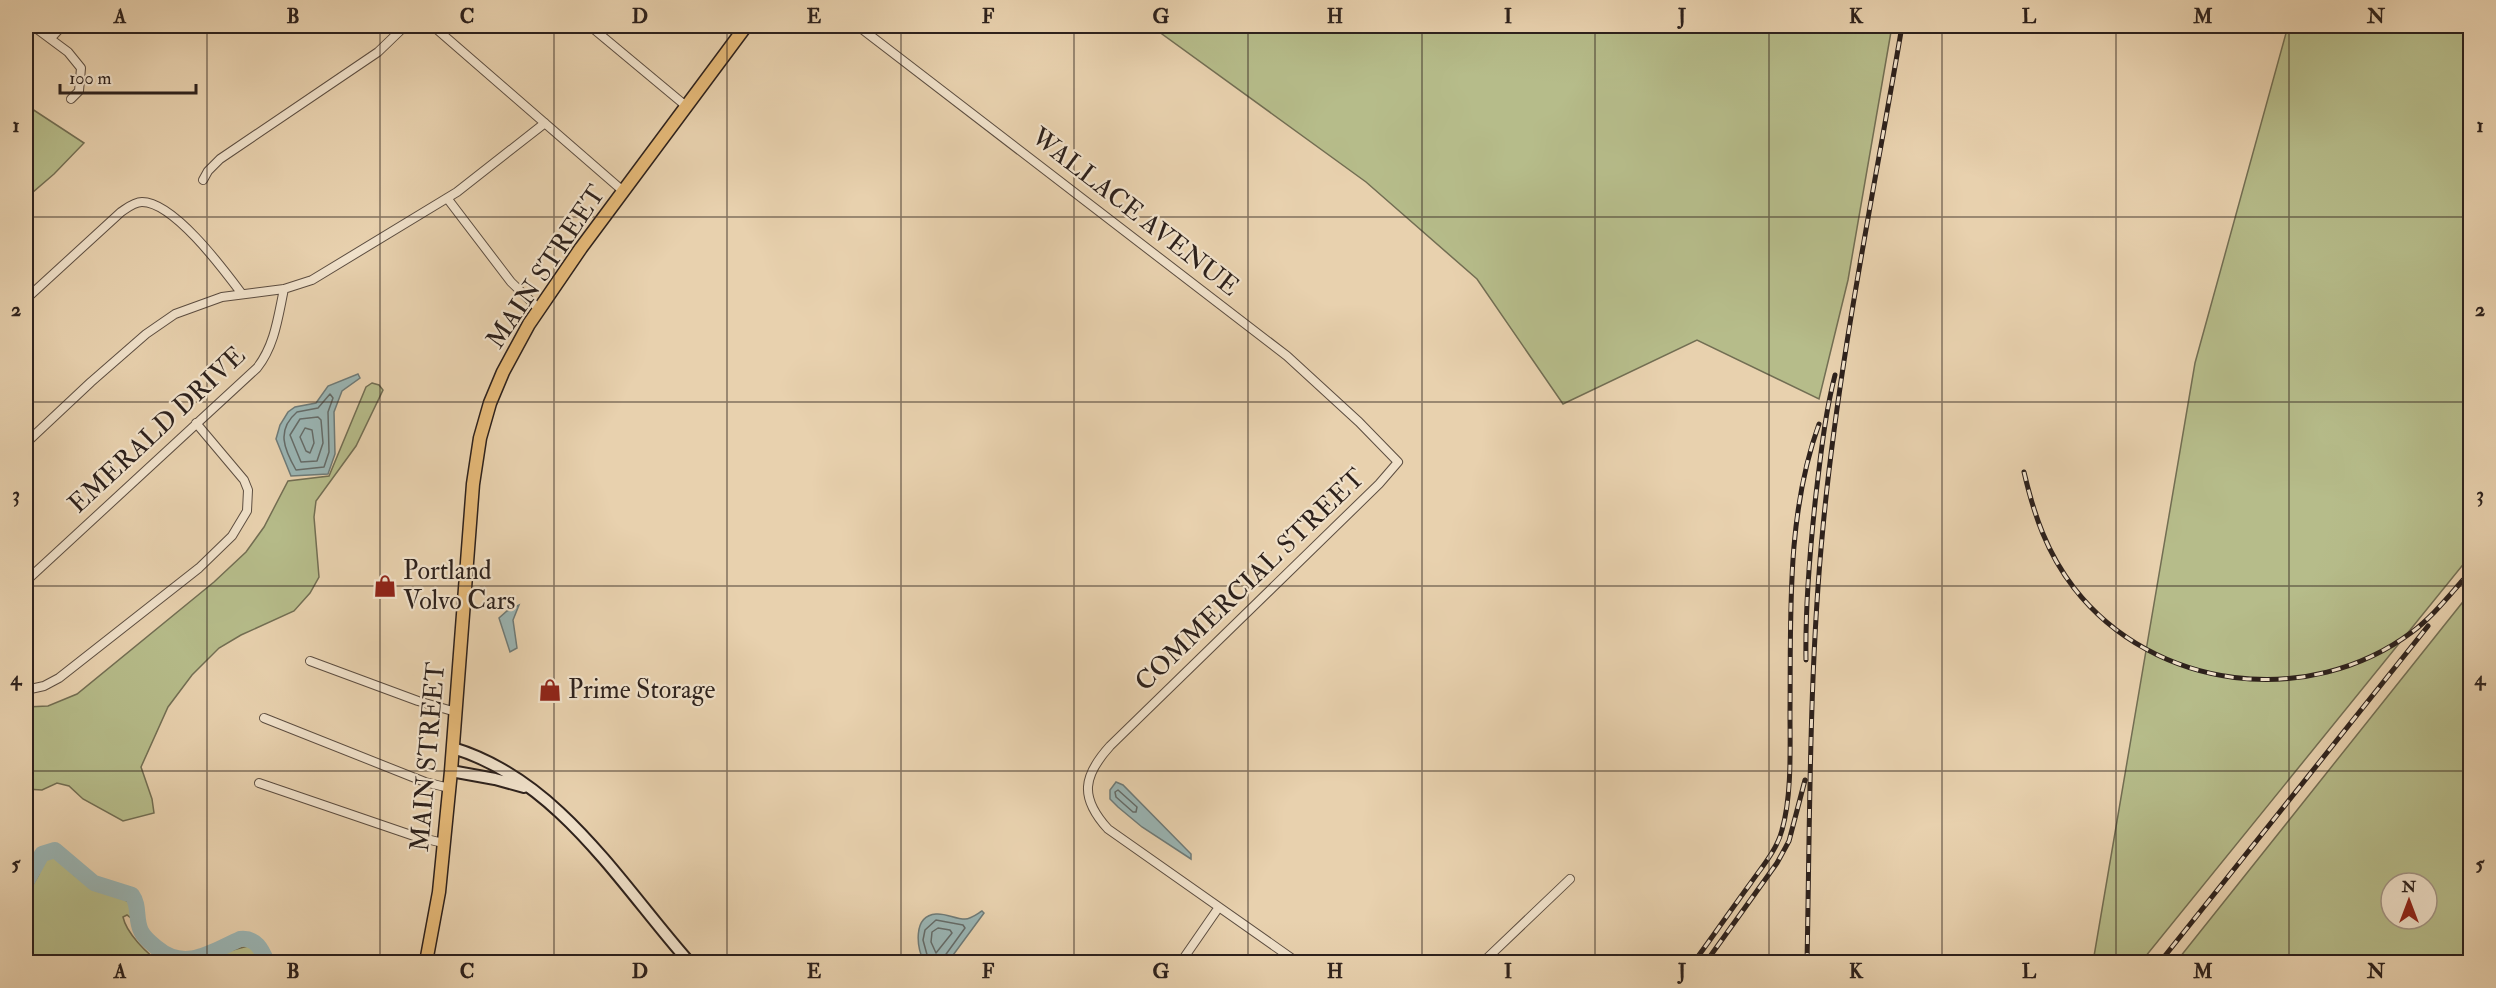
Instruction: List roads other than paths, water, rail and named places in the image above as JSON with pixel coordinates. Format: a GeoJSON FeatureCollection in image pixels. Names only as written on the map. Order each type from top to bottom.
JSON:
{"type":"FeatureCollection","features":[{"type":"Feature","properties":{"kind":"main road","name":"MAIN STREET"},"geometry":{"type":"LineString","coordinates":[[426,963],[436,912],[451,771],[471,500],[480,438],[490,403],[503,372],[539,309],[623,191],[746,26]]}},
{"type":"Feature","properties":{"kind":"street"},"geometry":{"type":"LineString","coordinates":[[33,26],[75,58],[81,68],[79,91],[71,99]]}},
{"type":"Feature","properties":{"kind":"street"},"geometry":{"type":"LineString","coordinates":[[51,39],[62,26]]}},
{"type":"Feature","properties":{"kind":"street"},"geometry":{"type":"LineString","coordinates":[[203,180],[220,159],[378,52],[405,26]]}},
{"type":"Feature","properties":{"kind":"street"},"geometry":{"type":"LineString","coordinates":[[433,26],[623,191]]}},
{"type":"Feature","properties":{"kind":"street"},"geometry":{"type":"LineString","coordinates":[[590,26],[686,106]]}},
{"type":"Feature","properties":{"kind":"street","name":"WALLACE AVENUE"},"geometry":{"type":"LineString","coordinates":[[858,26],[1287,356],[1379,442]]}},
{"type":"Feature","properties":{"kind":"street"},"geometry":{"type":"LineString","coordinates":[[26,443],[91,382],[160,324],[191,307],[222,297],[284,289],[312,280],[447,198],[545,123]]}},
{"type":"Feature","properties":{"kind":"street"},"geometry":{"type":"LineString","coordinates":[[447,198],[511,282],[539,309]]}},
{"type":"Feature","properties":{"kind":"street"},"geometry":{"type":"LineString","coordinates":[[26,299],[121,212],[131,205],[142,202],[154,205],[192,233],[242,294]]}},
{"type":"Feature","properties":{"kind":"street","name":"EMERALD DRIVE"},"geometry":{"type":"LineString","coordinates":[[26,581],[257,368],[266,356],[278,326],[284,289]]}},
{"type":"Feature","properties":{"kind":"street"},"geometry":{"type":"LineString","coordinates":[[26,690],[45,686],[59,678],[199,568],[237,528],[247,511],[248,489],[244,480],[196,423]]}},
{"type":"Feature","properties":{"kind":"street","name":"COMMERCIAL STREET"},"geometry":{"type":"LineString","coordinates":[[1219,907],[1108,829],[1096,815],[1088,797],[1088,779],[1094,765],[1110,746],[1379,484],[1398,462],[1379,442]]}},
{"type":"Feature","properties":{"kind":"street"},"geometry":{"type":"LineString","coordinates":[[310,661],[418,701],[456,712]]}},
{"type":"Feature","properties":{"kind":"street"},"geometry":{"type":"LineString","coordinates":[[264,718],[425,782],[449,788]]}},
{"type":"Feature","properties":{"kind":"street"},"geometry":{"type":"LineString","coordinates":[[453,748],[495,764],[511,773],[573,826],[689,963]]}},
{"type":"Feature","properties":{"kind":"street"},"geometry":{"type":"LineString","coordinates":[[451,771],[510,782],[535,792]]}},
{"type":"Feature","properties":{"kind":"street"},"geometry":{"type":"LineString","coordinates":[[259,783],[414,836],[443,843]]}},
{"type":"Feature","properties":{"kind":"street"},"geometry":{"type":"LineString","coordinates":[[1483,963],[1570,879]]}},
{"type":"Feature","properties":{"kind":"street"},"geometry":{"type":"LineString","coordinates":[[1181,963],[1219,907],[1297,963]]}},
{"type":"Feature","properties":{"kind":"water"},"geometry":{"type":"Polygon","coordinates":[[[358,374],[360,378],[342,391],[334,412],[335,454],[328,474],[291,476],[276,439],[280,425],[288,412],[295,407],[316,403],[328,386],[358,374]]]}},
{"type":"Feature","properties":{"kind":"water"},"geometry":{"type":"Polygon","coordinates":[[[519,605],[513,620],[517,648],[510,652],[499,618],[519,605]]]}},
{"type":"Feature","properties":{"kind":"water"},"geometry":{"type":"Polygon","coordinates":[[[1116,782],[1123,785],[1191,854],[1191,859],[1142,827],[1110,799],[1110,790],[1116,782]]]}},
{"type":"Feature","properties":{"kind":"water"},"geometry":{"type":"Polygon","coordinates":[[[982,911],[984,913],[948,962],[924,962],[918,941],[923,920],[936,914],[967,919],[982,911]]]}},
{"type":"Feature","properties":{"kind":"waterway"},"geometry":{"type":"LineString","coordinates":[[26,883],[42,854],[55,850],[94,883],[132,895],[142,934],[167,955],[188,959],[199,957],[240,939],[246,939],[258,945],[267,962]]}},
{"type":"Feature","properties":{"kind":"railway"},"geometry":{"type":"LineString","coordinates":[[1807,962],[1815,635],[1823,527],[1838,401],[1902,26]]}},
{"type":"Feature","properties":{"kind":"railway"},"geometry":{"type":"LineString","coordinates":[[1806,660],[1807,598],[1814,515],[1824,434],[1835,375]]}},
{"type":"Feature","properties":{"kind":"railway"},"geometry":{"type":"LineString","coordinates":[[1694,962],[1773,852],[1780,837],[1785,816],[1790,771],[1792,566],[1801,494],[1808,459],[1819,424]]}},
{"type":"Feature","properties":{"kind":"railway"},"geometry":{"type":"LineString","coordinates":[[2024,472],[2032,503],[2049,547],[2074,588],[2107,623],[2146,649],[2189,667],[2234,678],[2281,679],[2327,672],[2371,656],[2412,632],[2433,614],[2463,580]]}},
{"type":"Feature","properties":{"kind":"railway"},"geometry":{"type":"LineString","coordinates":[[2160,962],[2428,626]]}},
{"type":"Feature","properties":{"kind":"railway"},"geometry":{"type":"LineString","coordinates":[[1706,962],[1777,863],[1789,841],[1805,780]]}},
{"type":"Feature","properties":{"kind":"place","name":"Portland Volvo Cars"},"geometry":{"type":"Point","coordinates":[385,586]}},
{"type":"Feature","properties":{"kind":"place","name":"Prime Storage"},"geometry":{"type":"Point","coordinates":[550,690]}}]}
